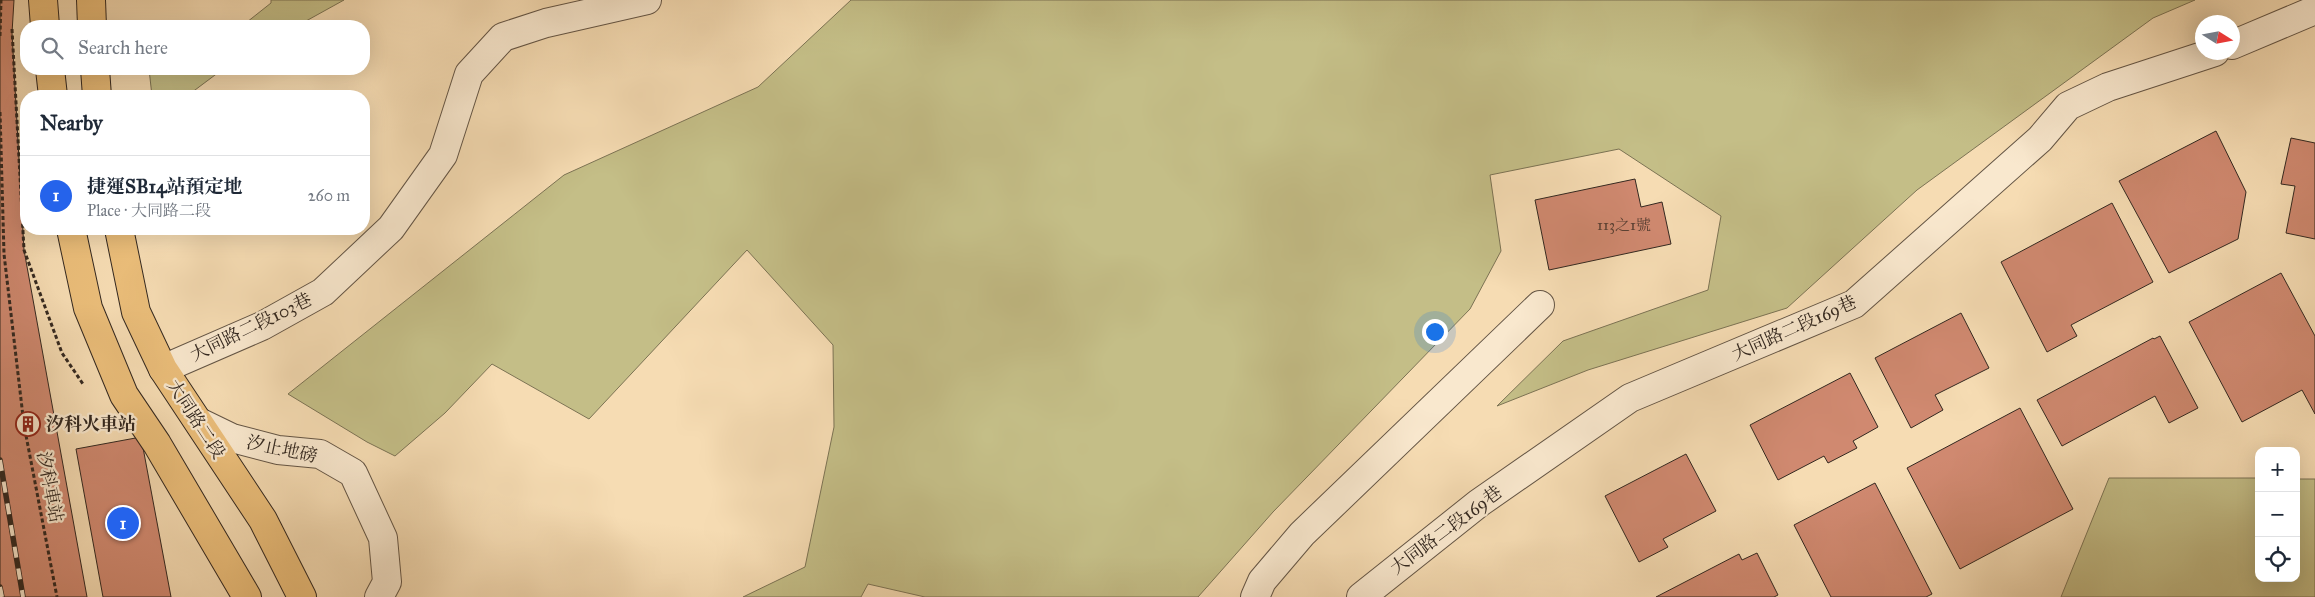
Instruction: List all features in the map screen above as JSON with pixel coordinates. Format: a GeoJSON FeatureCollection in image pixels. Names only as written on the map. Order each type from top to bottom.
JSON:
{"type":"FeatureCollection","features":[{"type":"Feature","properties":{"kind":"main road"},"geometry":{"type":"LineString","coordinates":[[43,0],[45,20]]}},
{"type":"Feature","properties":{"kind":"main road"},"geometry":{"type":"LineString","coordinates":[[90,0],[92,20]]}},
{"type":"Feature","properties":{"kind":"main road"},"geometry":{"type":"LineString","coordinates":[[51,75],[52,90]]}},
{"type":"Feature","properties":{"kind":"main road"},"geometry":{"type":"LineString","coordinates":[[95,75],[97,90]]}},
{"type":"Feature","properties":{"kind":"main road"},"geometry":{"type":"LineString","coordinates":[[73,235],[88,308],[124,395],[158,444],[246,597]]}},
{"type":"Feature","properties":{"kind":"main road","name":"大同路二段"},"geometry":{"type":"LineString","coordinates":[[120,235],[136,312],[163,369],[263,520],[302,597]]}},
{"type":"Feature","properties":{"kind":"lane","name":"大同路二段103巷"},"geometry":{"type":"LineString","coordinates":[[163,369],[262,326],[322,292],[391,228],[443,155],[469,74],[503,37],[546,23],[647,0]]}},
{"type":"Feature","properties":{"kind":"lane"},"geometry":{"type":"LineString","coordinates":[[2240,42],[2315,10]]}},
{"type":"Feature","properties":{"kind":"lane","name":"大同路二段169巷"},"geometry":{"type":"LineString","coordinates":[[1362,597],[1479,503],[1630,398],[1854,304],[2040,139],[2068,106],[2108,88],[2195,59]]}},
{"type":"Feature","properties":{"kind":"lane"},"geometry":{"type":"LineString","coordinates":[[1255,597],[1262,581],[1302,534],[1540,305]]}},
{"type":"Feature","properties":{"kind":"lane","name":"汐止地磅"},"geometry":{"type":"LineString","coordinates":[[198,422],[232,438],[269,448],[320,454],[353,473],[383,538],[387,582],[379,597]]}},
{"type":"Feature","properties":{"kind":"path"},"geometry":{"type":"LineString","coordinates":[[0,36],[1,0]]}},
{"type":"Feature","properties":{"kind":"path","name":"汐科車站"},"geometry":{"type":"LineString","coordinates":[[0,112],[4,254],[24,425],[57,597]]}},
{"type":"Feature","properties":{"kind":"shaded area"},"geometry":{"type":"Polygon","coordinates":[[[271,0],[344,0],[308,20],[250,20],[271,3],[271,0]]]}},
{"type":"Feature","properties":{"kind":"shaded area"},"geometry":{"type":"Polygon","coordinates":[[[851,0],[2195,0],[2153,18],[1917,190],[1787,308],[1588,370],[1497,406],[1563,341],[1708,290],[1721,216],[1619,149],[1490,175],[1501,251],[1470,309],[1273,512],[1198,597],[925,597],[868,584],[861,597],[743,597],[805,567],[834,427],[833,345],[747,250],[589,419],[492,364],[445,413],[395,456],[367,442],[288,394],[564,175],[758,87],[851,0]]]}},
{"type":"Feature","properties":{"kind":"shaded area"},"geometry":{"type":"Polygon","coordinates":[[[150,75],[215,75],[195,90],[151,90],[150,75]]]}},
{"type":"Feature","properties":{"kind":"shaded area"},"geometry":{"type":"Polygon","coordinates":[[[2109,478],[2255,478],[2255,582],[2300,582],[2300,479],[2315,479],[2315,597],[2061,597],[2109,478]]]}},
{"type":"Feature","properties":{"kind":"building","name":"汐科火車站"},"geometry":{"type":"Polygon","coordinates":[[[0,0],[14,0],[12,33],[20,178],[20,235],[23,235],[24,250],[87,597],[0,597],[0,0]]]}},
{"type":"Feature","properties":{"kind":"building"},"geometry":{"type":"Polygon","coordinates":[[[2216,131],[2246,192],[2238,239],[2169,273],[2119,181],[2216,131]]]}},
{"type":"Feature","properties":{"kind":"building"},"geometry":{"type":"Polygon","coordinates":[[[2291,138],[2315,143],[2315,239],[2286,233],[2295,186],[2281,184],[2291,138]]]}},
{"type":"Feature","properties":{"kind":"building"},"geometry":{"type":"Polygon","coordinates":[[[1635,179],[1641,207],[1662,202],[1671,244],[1549,270],[1535,200],[1635,179]]]}},
{"type":"Feature","properties":{"kind":"building"},"geometry":{"type":"Polygon","coordinates":[[[2112,203],[2153,282],[2071,325],[2077,336],[2047,352],[2001,262],[2112,203]]]}},
{"type":"Feature","properties":{"kind":"building"},"geometry":{"type":"Polygon","coordinates":[[[2281,273],[2315,336],[2315,414],[2302,390],[2242,422],[2189,322],[2281,273]]]}},
{"type":"Feature","properties":{"kind":"building"},"geometry":{"type":"Polygon","coordinates":[[[1961,313],[1989,368],[1935,395],[1943,410],[1911,428],[1875,358],[1961,313]]]}},
{"type":"Feature","properties":{"kind":"building"},"geometry":{"type":"Polygon","coordinates":[[[2160,336],[2198,408],[2169,423],[2155,396],[2062,446],[2037,400],[2160,336]]]}},
{"type":"Feature","properties":{"kind":"building"},"geometry":{"type":"Polygon","coordinates":[[[1850,373],[1878,427],[1853,441],[1857,448],[1828,463],[1824,456],[1778,480],[1750,425],[1850,373]]]}},
{"type":"Feature","properties":{"kind":"building"},"geometry":{"type":"Polygon","coordinates":[[[2020,408],[2073,509],[1960,569],[1907,468],[2020,408]]]}},
{"type":"Feature","properties":{"kind":"building"},"geometry":{"type":"Polygon","coordinates":[[[141,437],[171,597],[103,597],[76,449],[141,437]]]}},
{"type":"Feature","properties":{"kind":"building"},"geometry":{"type":"Polygon","coordinates":[[[1686,454],[1716,511],[1663,539],[1668,547],[1639,562],[1605,496],[1686,454]]]}},
{"type":"Feature","properties":{"kind":"building"},"geometry":{"type":"Polygon","coordinates":[[[1875,483],[1932,594],[1926,597],[1831,597],[1794,525],[1875,483]]]}},
{"type":"Feature","properties":{"kind":"building"},"geometry":{"type":"Polygon","coordinates":[[[1757,553],[1778,595],[1774,597],[1656,597],[1739,554],[1742,560],[1757,553]]]}},
{"type":"Feature","properties":{"kind":"railway"},"geometry":{"type":"LineString","coordinates":[[0,460],[23,597]]}},
{"type":"Feature","properties":{"kind":"railway"},"geometry":{"type":"LineString","coordinates":[[0,587],[2,597]]}},
{"type":"Feature","properties":{"kind":"place","name":"汐科火車站"},"geometry":{"type":"Point","coordinates":[28,424]}},
{"type":"Feature","properties":{"kind":"place","name":"捷運SB14站預定地"},"geometry":{"type":"Point","coordinates":[123,523]}}]}
